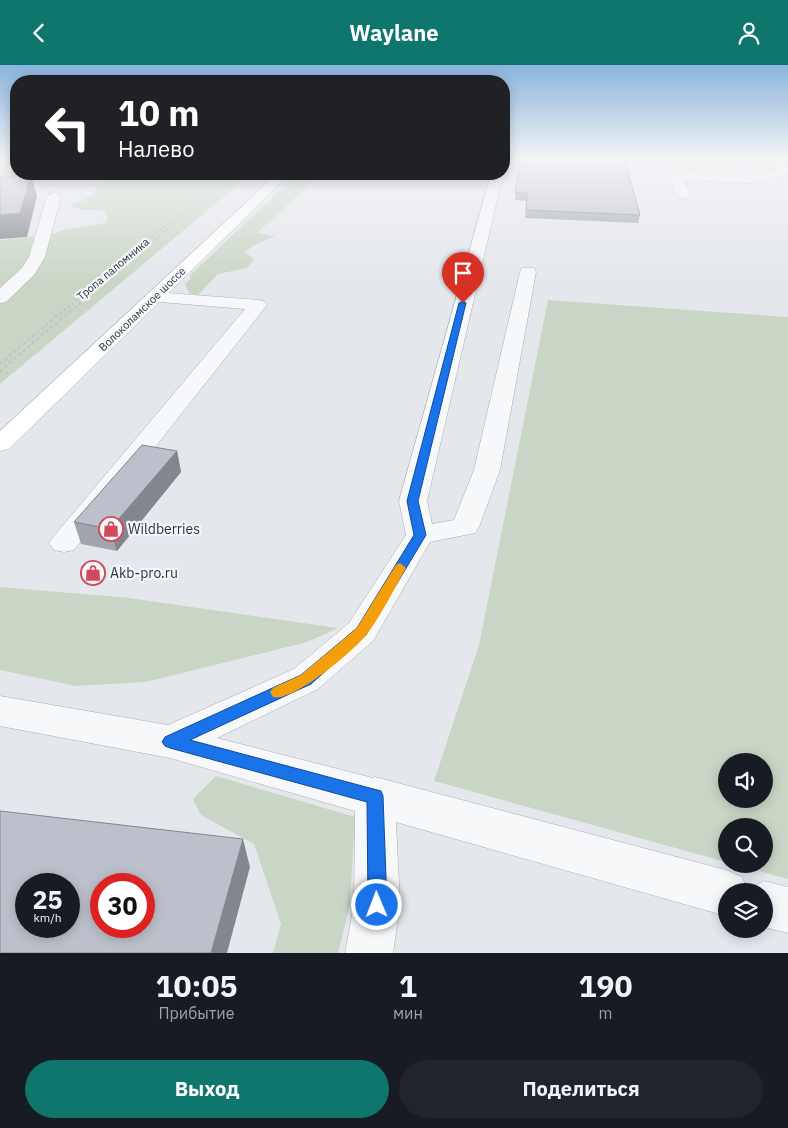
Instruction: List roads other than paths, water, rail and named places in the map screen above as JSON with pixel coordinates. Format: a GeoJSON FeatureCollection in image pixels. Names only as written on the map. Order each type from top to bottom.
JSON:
{"type":"FeatureCollection","features":[{"type":"Feature","properties":{"kind":"main road","name":"Волоколамское шоссе"},"geometry":{"type":"LineString","coordinates":[[0,444],[257,199]]}},
{"type":"Feature","properties":{"kind":"street"},"geometry":{"type":"LineString","coordinates":[[0,298],[28,271],[37,257],[53,199]]}},
{"type":"Feature","properties":{"kind":"street"},"geometry":{"type":"LineString","coordinates":[[170,742],[306,679],[362,632],[420,535],[412,501],[490,199]]}},
{"type":"Feature","properties":{"kind":"street"},"geometry":{"type":"LineString","coordinates":[[3,273],[28,271]]}},
{"type":"Feature","properties":{"kind":"street"},"geometry":{"type":"LineString","coordinates":[[420,535],[465,527],[487,470],[528,272]]}},
{"type":"Feature","properties":{"kind":"street"},"geometry":{"type":"LineString","coordinates":[[64,543],[258,305],[154,297]]}},
{"type":"Feature","properties":{"kind":"street"},"geometry":{"type":"LineString","coordinates":[[0,711],[170,742],[375,796],[718,891]]}},
{"type":"Feature","properties":{"kind":"street"},"geometry":{"type":"LineString","coordinates":[[369,953],[377,905],[375,796]]}},
{"type":"Feature","properties":{"kind":"street"},"geometry":{"type":"LineString","coordinates":[[773,907],[788,911]]}},
{"type":"Feature","properties":{"kind":"place","name":"Wildberries"},"geometry":{"type":"Point","coordinates":[111,529]}},
{"type":"Feature","properties":{"kind":"place","name":"Akb-pro.ru"},"geometry":{"type":"Point","coordinates":[93,573]}}]}
